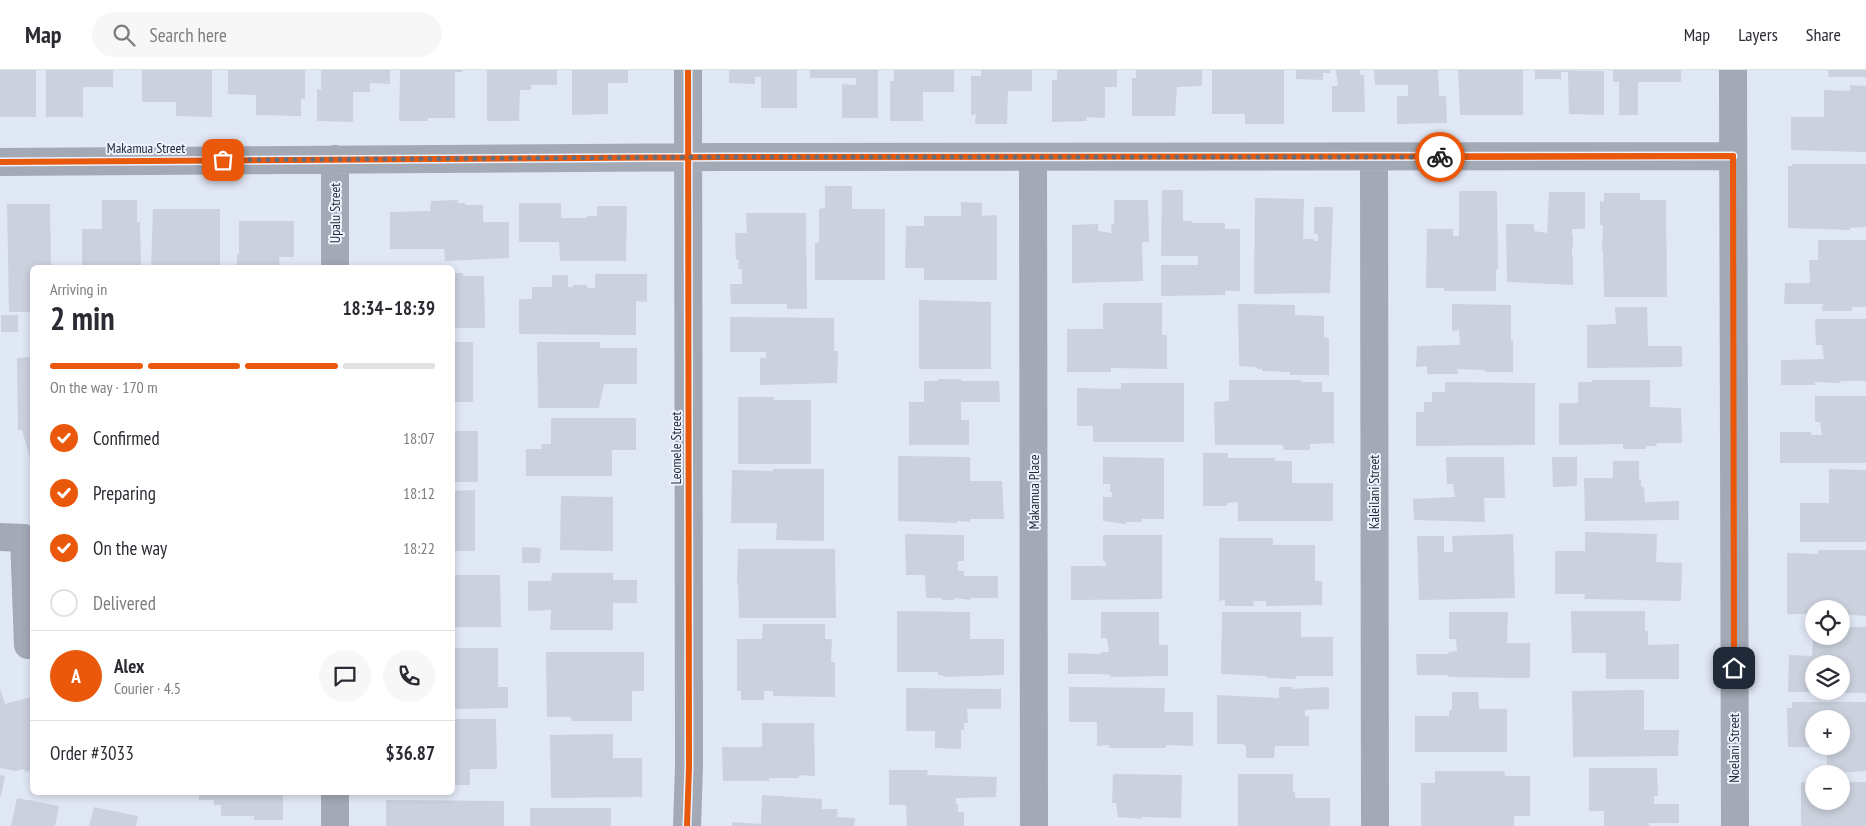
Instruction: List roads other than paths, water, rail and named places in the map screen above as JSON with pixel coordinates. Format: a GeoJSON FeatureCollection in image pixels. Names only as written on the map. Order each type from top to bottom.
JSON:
{"type":"FeatureCollection","features":[{"type":"Feature","properties":{"kind":"street","name":"Leomele Street"},"geometry":{"type":"LineString","coordinates":[[688,70],[688,826]]}},
{"type":"Feature","properties":{"kind":"street","name":"Noelani Street"},"geometry":{"type":"LineString","coordinates":[[1733,70],[1734,826]]}},
{"type":"Feature","properties":{"kind":"street","name":"Makamua Street"},"geometry":{"type":"LineString","coordinates":[[0,162],[688,157],[1374,158],[1733,156]]}},
{"type":"Feature","properties":{"kind":"street","name":"Makamua Place"},"geometry":{"type":"LineString","coordinates":[[1033,158],[1034,826]]}},
{"type":"Feature","properties":{"kind":"street","name":"Kaleilani Street"},"geometry":{"type":"LineString","coordinates":[[1374,158],[1375,826]]}},
{"type":"Feature","properties":{"kind":"street","name":"Upalu Street"},"geometry":{"type":"LineString","coordinates":[[335,159],[335,265]]}},
{"type":"Feature","properties":{"kind":"street"},"geometry":{"type":"LineString","coordinates":[[0,538],[24,538],[28,645]]}},
{"type":"Feature","properties":{"kind":"street"},"geometry":{"type":"LineString","coordinates":[[335,795],[335,826]]}}]}
